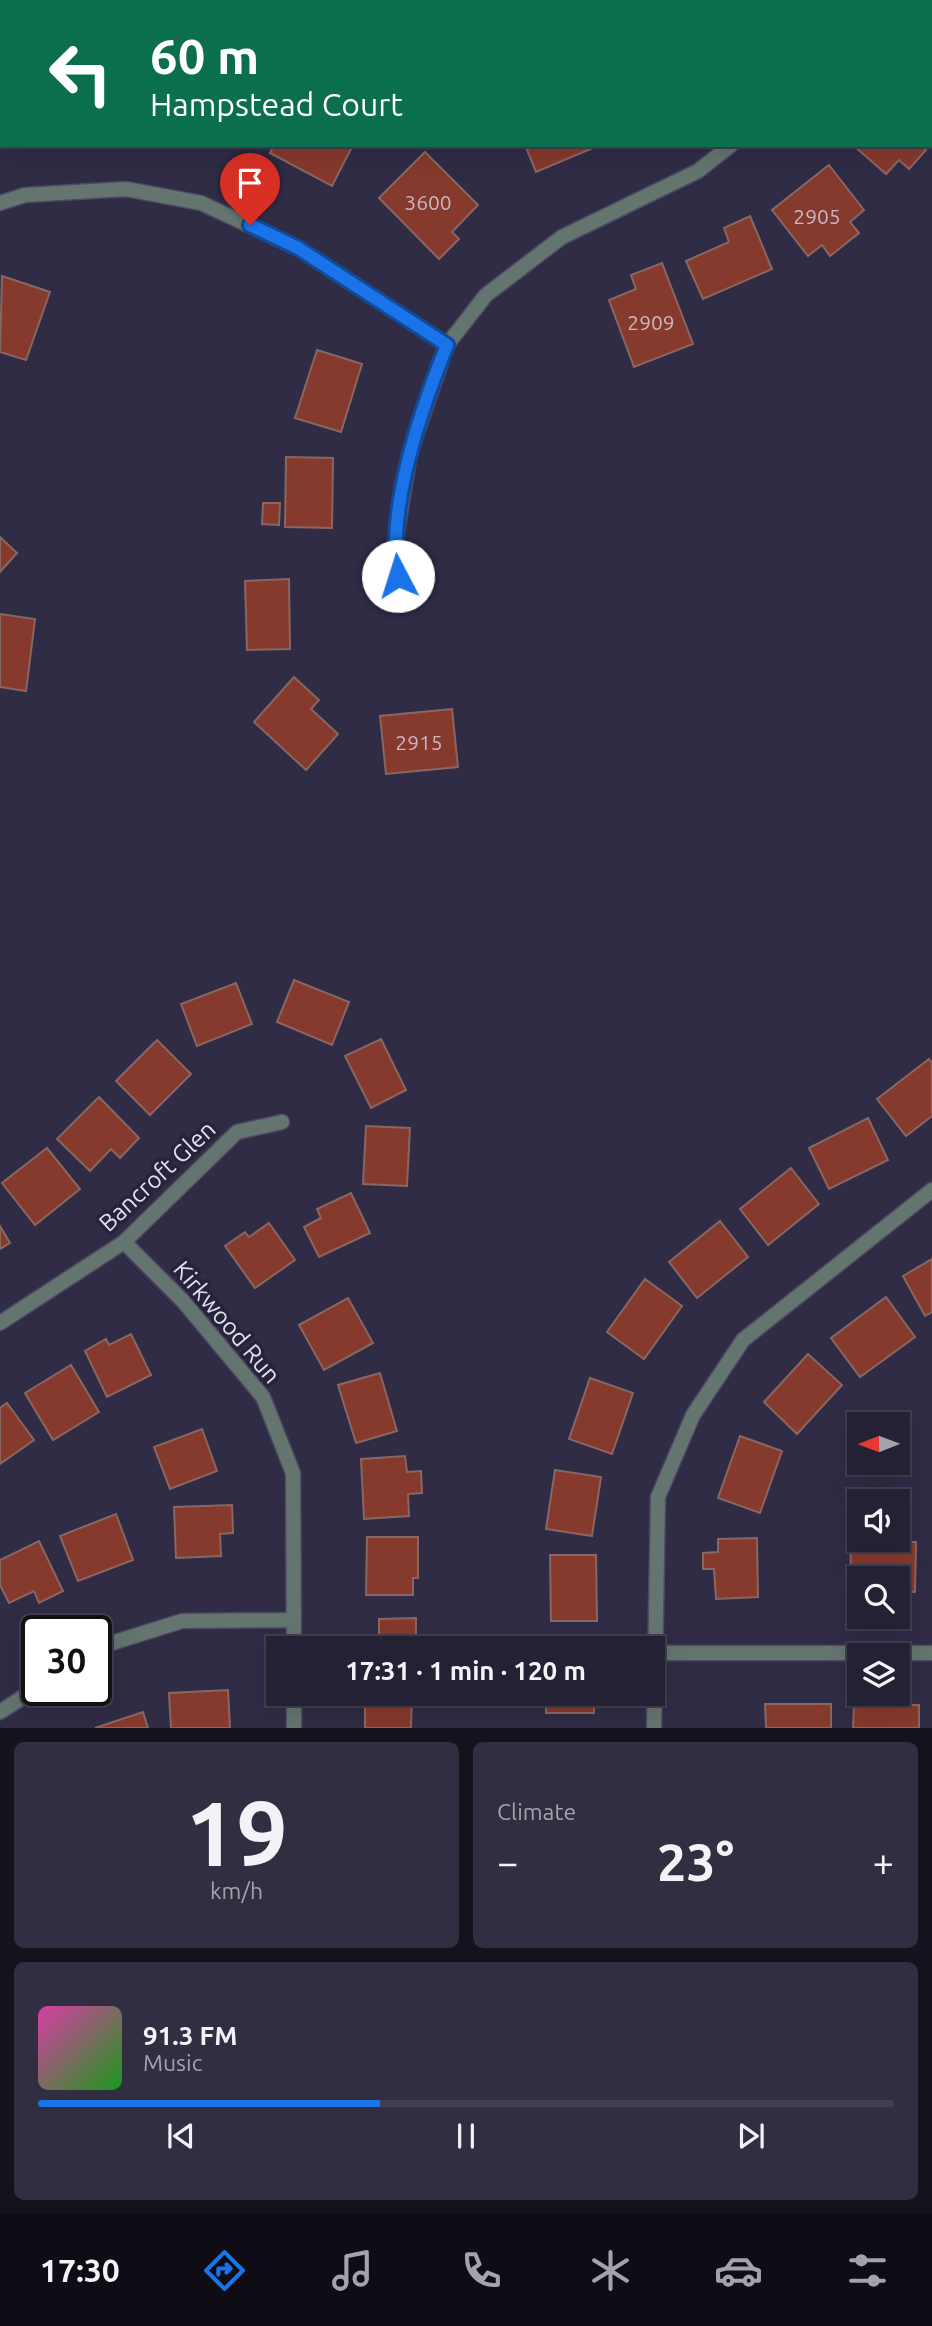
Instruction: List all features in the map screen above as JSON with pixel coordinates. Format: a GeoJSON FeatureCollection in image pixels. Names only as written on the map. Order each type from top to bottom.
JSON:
{"type":"FeatureCollection","features":[{"type":"Feature","properties":{"kind":"street"},"geometry":{"type":"LineString","coordinates":[[402,602],[394,550],[410,453],[447,345],[486,295],[562,237],[698,172],[729,147]]}},
{"type":"Feature","properties":{"kind":"street"},"geometry":{"type":"LineString","coordinates":[[0,203],[25,195],[126,190],[201,203],[298,248],[447,345]]}},
{"type":"Feature","properties":{"kind":"street","name":"Bancroft Glen"},"geometry":{"type":"LineString","coordinates":[[0,1323],[124,1242],[237,1132],[282,1122]]}},
{"type":"Feature","properties":{"kind":"street"},"geometry":{"type":"LineString","coordinates":[[656,1636],[658,1497],[693,1415],[743,1340],[932,1190]]}},
{"type":"Feature","properties":{"kind":"street","name":"Kirkwood Run"},"geometry":{"type":"LineString","coordinates":[[124,1242],[183,1301],[263,1397],[293,1473],[294,1636]]}},
{"type":"Feature","properties":{"kind":"street"},"geometry":{"type":"LineString","coordinates":[[112,1643],[182,1621],[293,1620]]}},
{"type":"Feature","properties":{"kind":"street"},"geometry":{"type":"LineString","coordinates":[[665,1653],[932,1653]]}},
{"type":"Feature","properties":{"kind":"street"},"geometry":{"type":"LineString","coordinates":[[0,1712],[21,1698]]}},
{"type":"Feature","properties":{"kind":"street"},"geometry":{"type":"LineString","coordinates":[[294,1706],[294,1727]]}},
{"type":"Feature","properties":{"kind":"street"},"geometry":{"type":"LineString","coordinates":[[654,1727],[655,1706]]}},
{"type":"Feature","properties":{"kind":"building"},"geometry":{"type":"Polygon","coordinates":[[[273,147],[352,147],[332,186],[270,153],[273,147]]]}},
{"type":"Feature","properties":{"kind":"building"},"geometry":{"type":"Polygon","coordinates":[[[526,147],[595,147],[536,172],[526,147]]]}},
{"type":"Feature","properties":{"kind":"building"},"geometry":{"type":"Polygon","coordinates":[[[855,147],[923,147],[926,150],[909,169],[899,160],[886,174],[855,147]]]}},
{"type":"Feature","properties":{"kind":"building"},"geometry":{"type":"Polygon","coordinates":[[[425,152],[478,205],[452,232],[459,239],[439,259],[379,198],[425,152]]]}},
{"type":"Feature","properties":{"kind":"building"},"geometry":{"type":"Polygon","coordinates":[[[829,165],[864,210],[850,222],[859,233],[830,256],[822,245],[808,256],[772,210],[829,165]]]}},
{"type":"Feature","properties":{"kind":"building"},"geometry":{"type":"Polygon","coordinates":[[[750,216],[772,269],[703,299],[686,261],[729,242],[724,228],[750,216]]]}},
{"type":"Feature","properties":{"kind":"building"},"geometry":{"type":"Polygon","coordinates":[[[662,263],[693,344],[634,367],[609,300],[636,289],[631,275],[662,263]]]}},
{"type":"Feature","properties":{"kind":"building"},"geometry":{"type":"Polygon","coordinates":[[[2,276],[50,292],[26,360],[0,352],[2,276]]]}},
{"type":"Feature","properties":{"kind":"building"},"geometry":{"type":"Polygon","coordinates":[[[317,350],[362,364],[341,432],[295,418],[317,350]]]}},
{"type":"Feature","properties":{"kind":"building"},"geometry":{"type":"Polygon","coordinates":[[[286,457],[333,458],[332,528],[285,527],[286,457]]]}},
{"type":"Feature","properties":{"kind":"building"},"geometry":{"type":"Polygon","coordinates":[[[263,503],[280,503],[279,525],[262,524],[263,503]]]}},
{"type":"Feature","properties":{"kind":"building"},"geometry":{"type":"Polygon","coordinates":[[[0,537],[17,553],[0,572],[0,537]]]}},
{"type":"Feature","properties":{"kind":"building"},"geometry":{"type":"Polygon","coordinates":[[[289,579],[290,649],[247,650],[245,581],[289,579]]]}},
{"type":"Feature","properties":{"kind":"building"},"geometry":{"type":"Polygon","coordinates":[[[0,614],[35,619],[26,691],[0,687],[0,614]]]}},
{"type":"Feature","properties":{"kind":"building"},"geometry":{"type":"Polygon","coordinates":[[[294,677],[319,700],[311,709],[338,734],[306,770],[254,722],[294,677]]]}},
{"type":"Feature","properties":{"kind":"building"},"geometry":{"type":"Polygon","coordinates":[[[452,709],[458,767],[386,774],[380,716],[452,709]]]}},
{"type":"Feature","properties":{"kind":"building"},"geometry":{"type":"Polygon","coordinates":[[[294,980],[349,1002],[332,1045],[277,1022],[294,980]]]}},
{"type":"Feature","properties":{"kind":"building"},"geometry":{"type":"Polygon","coordinates":[[[236,983],[252,1024],[197,1046],[181,1004],[236,983]]]}},
{"type":"Feature","properties":{"kind":"building"},"geometry":{"type":"Polygon","coordinates":[[[381,1039],[406,1090],[371,1108],[345,1056],[381,1039]]]}},
{"type":"Feature","properties":{"kind":"building"},"geometry":{"type":"Polygon","coordinates":[[[157,1040],[191,1074],[150,1115],[116,1081],[157,1040]]]}},
{"type":"Feature","properties":{"kind":"building"},"geometry":{"type":"Polygon","coordinates":[[[929,1059],[932,1063],[932,1116],[906,1136],[877,1099],[929,1059]]]}},
{"type":"Feature","properties":{"kind":"building"},"geometry":{"type":"Polygon","coordinates":[[[99,1097],[139,1138],[120,1158],[111,1149],[90,1171],[57,1139],[99,1097]]]}},
{"type":"Feature","properties":{"kind":"building"},"geometry":{"type":"Polygon","coordinates":[[[868,1118],[888,1160],[829,1189],[809,1148],[868,1118]]]}},
{"type":"Feature","properties":{"kind":"building"},"geometry":{"type":"Polygon","coordinates":[[[366,1126],[410,1128],[407,1186],[363,1184],[366,1126]]]}},
{"type":"Feature","properties":{"kind":"building"},"geometry":{"type":"Polygon","coordinates":[[[47,1148],[80,1189],[35,1225],[2,1183],[47,1148]]]}},
{"type":"Feature","properties":{"kind":"building"},"geometry":{"type":"Polygon","coordinates":[[[791,1168],[819,1204],[768,1245],[740,1209],[791,1168]]]}},
{"type":"Feature","properties":{"kind":"building"},"geometry":{"type":"Polygon","coordinates":[[[351,1193],[370,1233],[319,1257],[304,1227],[321,1218],[317,1209],[351,1193]]]}},
{"type":"Feature","properties":{"kind":"building"},"geometry":{"type":"Polygon","coordinates":[[[720,1221],[748,1257],[697,1298],[669,1262],[720,1221]]]}},
{"type":"Feature","properties":{"kind":"building"},"geometry":{"type":"Polygon","coordinates":[[[269,1223],[295,1260],[255,1288],[225,1246],[245,1232],[249,1237],[269,1223]]]}},
{"type":"Feature","properties":{"kind":"building"},"geometry":{"type":"Polygon","coordinates":[[[0,1226],[10,1243],[0,1249],[0,1226]]]}},
{"type":"Feature","properties":{"kind":"building"},"geometry":{"type":"Polygon","coordinates":[[[932,1259],[932,1312],[925,1316],[903,1276],[932,1259]]]}},
{"type":"Feature","properties":{"kind":"building"},"geometry":{"type":"Polygon","coordinates":[[[645,1279],[682,1306],[644,1359],[607,1332],[645,1279]]]}},
{"type":"Feature","properties":{"kind":"building"},"geometry":{"type":"Polygon","coordinates":[[[886,1297],[915,1337],[860,1377],[831,1338],[886,1297]]]}},
{"type":"Feature","properties":{"kind":"building"},"geometry":{"type":"Polygon","coordinates":[[[348,1298],[373,1343],[324,1370],[299,1325],[348,1298]]]}},
{"type":"Feature","properties":{"kind":"building"},"geometry":{"type":"Polygon","coordinates":[[[131,1334],[151,1375],[107,1397],[85,1351],[106,1339],[109,1345],[131,1334]]]}},
{"type":"Feature","properties":{"kind":"building"},"geometry":{"type":"Polygon","coordinates":[[[808,1354],[842,1385],[797,1434],[764,1402],[808,1354]]]}},
{"type":"Feature","properties":{"kind":"building"},"geometry":{"type":"Polygon","coordinates":[[[71,1365],[99,1412],[53,1440],[25,1393],[71,1365]]]}},
{"type":"Feature","properties":{"kind":"building"},"geometry":{"type":"Polygon","coordinates":[[[380,1373],[397,1431],[356,1443],[338,1385],[380,1373]]]}},
{"type":"Feature","properties":{"kind":"building"},"geometry":{"type":"Polygon","coordinates":[[[590,1378],[633,1393],[612,1454],[569,1439],[590,1378]]]}},
{"type":"Feature","properties":{"kind":"building"},"geometry":{"type":"Polygon","coordinates":[[[7,1403],[34,1440],[0,1464],[0,1408],[7,1403]]]}},
{"type":"Feature","properties":{"kind":"building"},"geometry":{"type":"Polygon","coordinates":[[[202,1429],[217,1471],[170,1489],[154,1447],[202,1429]]]}},
{"type":"Feature","properties":{"kind":"building"},"geometry":{"type":"Polygon","coordinates":[[[740,1436],[782,1451],[760,1513],[718,1498],[740,1436]]]}},
{"type":"Feature","properties":{"kind":"building"},"geometry":{"type":"Polygon","coordinates":[[[405,1456],[407,1472],[421,1471],[422,1493],[408,1494],[409,1516],[364,1519],[361,1459],[405,1456]]]}},
{"type":"Feature","properties":{"kind":"building"},"geometry":{"type":"Polygon","coordinates":[[[555,1470],[601,1477],[592,1536],[546,1529],[555,1470]]]}},
{"type":"Feature","properties":{"kind":"building"},"geometry":{"type":"Polygon","coordinates":[[[232,1505],[233,1533],[220,1534],[221,1556],[176,1558],[174,1507],[232,1505]]]}},
{"type":"Feature","properties":{"kind":"building"},"geometry":{"type":"Polygon","coordinates":[[[116,1514],[133,1560],[78,1581],[60,1536],[116,1514]]]}},
{"type":"Feature","properties":{"kind":"building"},"geometry":{"type":"Polygon","coordinates":[[[367,1537],[418,1537],[418,1578],[413,1578],[413,1595],[366,1595],[367,1537]]]}},
{"type":"Feature","properties":{"kind":"building"},"geometry":{"type":"Polygon","coordinates":[[[757,1538],[758,1597],[716,1599],[714,1569],[703,1569],[703,1553],[718,1552],[718,1539],[757,1538]]]}},
{"type":"Feature","properties":{"kind":"building"},"geometry":{"type":"Polygon","coordinates":[[[39,1541],[63,1591],[39,1603],[34,1591],[9,1603],[0,1585],[0,1560],[39,1541]]]}},
{"type":"Feature","properties":{"kind":"building"},"geometry":{"type":"Polygon","coordinates":[[[910,1542],[916,1542],[915,1592],[910,1592],[910,1566],[851,1566],[851,1552],[910,1552],[910,1542]]]}},
{"type":"Feature","properties":{"kind":"building"},"geometry":{"type":"Polygon","coordinates":[[[550,1555],[596,1555],[597,1621],[551,1621],[550,1555]]]}},
{"type":"Feature","properties":{"kind":"building"},"geometry":{"type":"Polygon","coordinates":[[[416,1618],[416,1636],[379,1636],[379,1619],[416,1618]]]}},
{"type":"Feature","properties":{"kind":"building"},"geometry":{"type":"Polygon","coordinates":[[[228,1690],[230,1728],[171,1728],[169,1693],[228,1690]]]}},
{"type":"Feature","properties":{"kind":"building"},"geometry":{"type":"Polygon","coordinates":[[[765,1704],[831,1704],[831,1728],[766,1728],[765,1704]]]}},
{"type":"Feature","properties":{"kind":"building"},"geometry":{"type":"Polygon","coordinates":[[[919,1705],[919,1728],[853,1728],[854,1706],[919,1705]]]}},
{"type":"Feature","properties":{"kind":"building"},"geometry":{"type":"Polygon","coordinates":[[[365,1706],[412,1706],[411,1728],[365,1728],[365,1706]]]}},
{"type":"Feature","properties":{"kind":"building"},"geometry":{"type":"Polygon","coordinates":[[[546,1706],[594,1706],[594,1713],[546,1713],[546,1706]]]}},
{"type":"Feature","properties":{"kind":"building"},"geometry":{"type":"Polygon","coordinates":[[[143,1712],[148,1728],[95,1728],[143,1712]]]}},
{"type":"Feature","properties":{"kind":"route"},"geometry":{"type":"LineString","coordinates":[[250,225],[298,248],[447,345],[410,453],[394,550],[398,576]]}}]}
